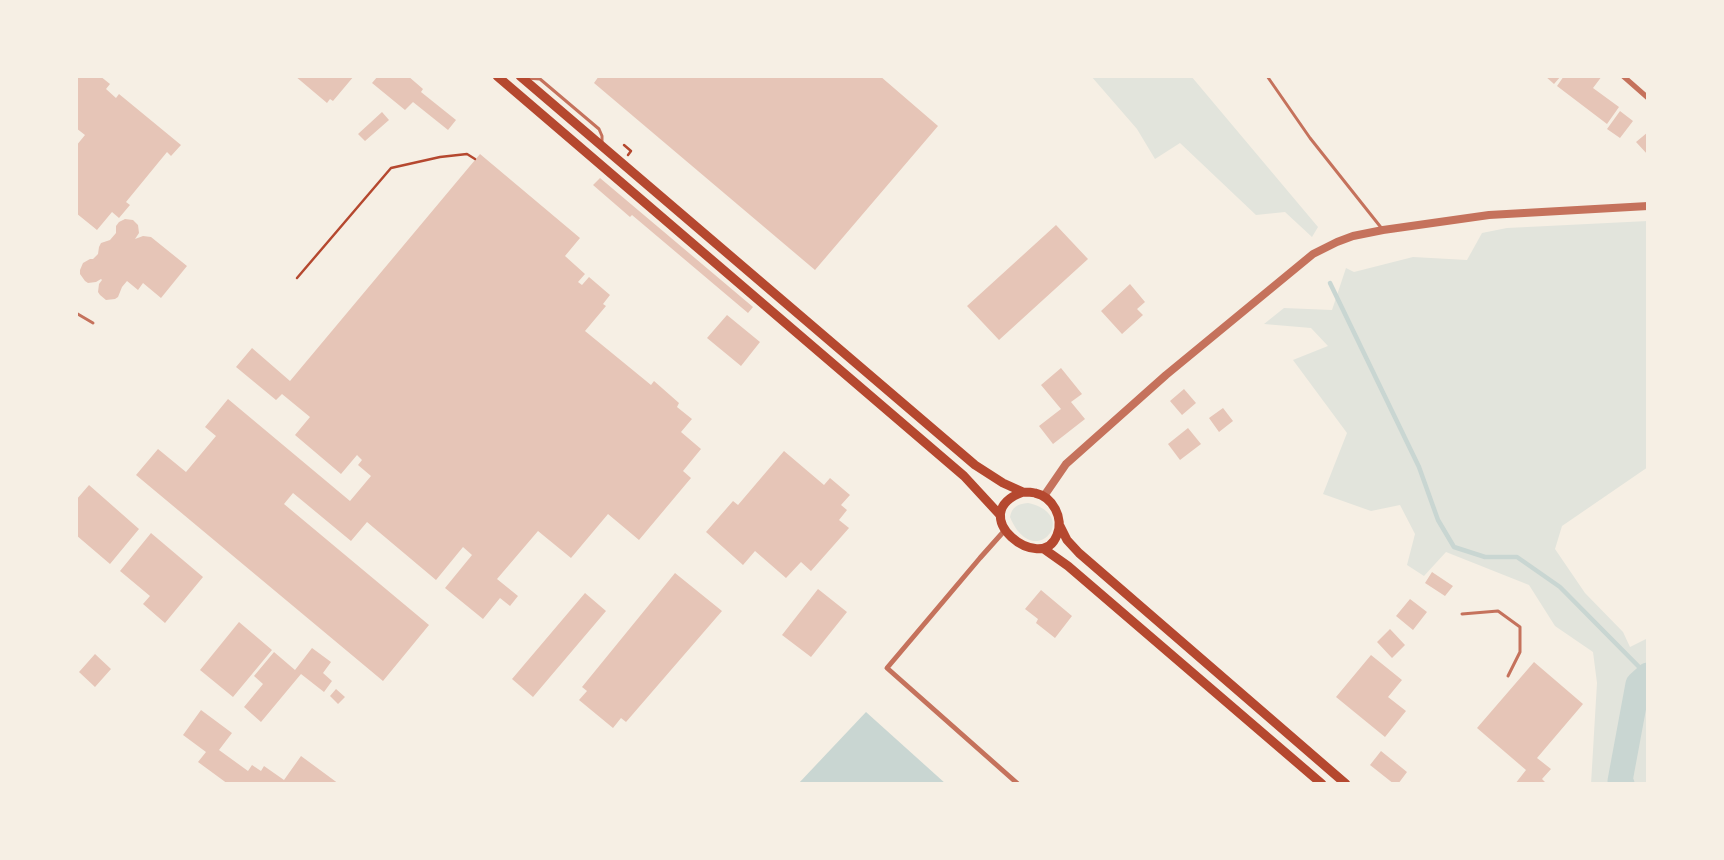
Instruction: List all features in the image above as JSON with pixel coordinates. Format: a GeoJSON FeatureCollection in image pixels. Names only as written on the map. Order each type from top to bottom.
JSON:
{"type":"FeatureCollection","features":[{"type":"Feature","properties":{"kind":"main road"},"geometry":{"type":"LineString","coordinates":[[497,76],[964,476],[1000,515],[1005,530],[1020,544],[1030,548],[1044,549],[1068,566],[1322,784]]}},
{"type":"Feature","properties":{"kind":"main road"},"geometry":{"type":"LineString","coordinates":[[521,77],[975,465],[1003,483],[1023,492],[1044,496],[1053,505],[1058,514],[1060,526],[1067,540],[1079,553],[1346,784]]}},
{"type":"Feature","properties":{"kind":"main road"},"geometry":{"type":"LineString","coordinates":[[1000,515],[1004,504],[1012,496],[1023,492]]}},
{"type":"Feature","properties":{"kind":"main road"},"geometry":{"type":"LineString","coordinates":[[1044,549],[1057,536],[1060,526]]}},
{"type":"Feature","properties":{"kind":"street"},"geometry":{"type":"LineString","coordinates":[[1623,76],[1648,98]]}},
{"type":"Feature","properties":{"kind":"street"},"geometry":{"type":"LineString","coordinates":[[1044,496],[1066,464],[1166,375],[1313,254],[1337,242],[1353,236],[1383,230],[1489,215],[1648,206]]}},
{"type":"Feature","properties":{"kind":"street"},"geometry":{"type":"LineString","coordinates":[[1005,530],[887,668],[1018,784]]}},
{"type":"Feature","properties":{"kind":"lane"},"geometry":{"type":"LineString","coordinates":[[1267,76],[1310,138],[1383,230]]}},
{"type":"Feature","properties":{"kind":"lane"},"geometry":{"type":"LineString","coordinates":[[76,313],[93,323]]}},
{"type":"Feature","properties":{"kind":"lane"},"geometry":{"type":"LineString","coordinates":[[1462,614],[1498,611],[1520,627],[1520,652],[1508,676]]}},
{"type":"Feature","properties":{"kind":"path"},"geometry":{"type":"LineString","coordinates":[[624,145],[631,151]]}},
{"type":"Feature","properties":{"kind":"path"},"geometry":{"type":"LineString","coordinates":[[297,278],[391,168],[440,157],[467,154],[475,159]]}},
{"type":"Feature","properties":{"kind":"shaded area"},"geometry":{"type":"Polygon","coordinates":[[[1091,76],[1191,76],[1318,227],[1312,237],[1285,212],[1256,215],[1180,143],[1155,159],[1137,129],[1091,76]]]}},
{"type":"Feature","properties":{"kind":"shaded area"},"geometry":{"type":"Polygon","coordinates":[[[1648,221],[1648,467],[1562,526],[1555,549],[1585,593],[1623,632],[1630,647],[1648,638],[1648,784],[1591,784],[1597,683],[1593,652],[1555,626],[1529,585],[1446,552],[1424,576],[1407,565],[1415,534],[1400,505],[1371,511],[1323,494],[1347,433],[1293,360],[1328,346],[1311,328],[1264,324],[1284,308],[1332,310],[1346,268],[1354,272],[1413,257],[1467,260],[1482,233],[1507,228],[1648,221]]]}},
{"type":"Feature","properties":{"kind":"shaded area"},"geometry":{"type":"Polygon","coordinates":[[[1028,503],[1044,509],[1052,518],[1053,527],[1048,536],[1040,540],[1030,540],[1020,533],[1010,517],[1016,507],[1028,503]]]}},
{"type":"Feature","properties":{"kind":"shaded area"},"geometry":{"type":"Polygon","coordinates":[[[866,712],[946,784],[798,784],[866,712]]]}},
{"type":"Feature","properties":{"kind":"building"},"geometry":{"type":"Polygon","coordinates":[[[76,76],[100,76],[110,84],[106,89],[116,98],[119,94],[181,145],[171,156],[167,152],[126,202],[130,205],[119,218],[112,212],[97,230],[76,213],[76,146],[85,135],[76,128],[76,76]]]}},
{"type":"Feature","properties":{"kind":"building"},"geometry":{"type":"Polygon","coordinates":[[[295,76],[354,76],[333,101],[330,99],[327,103],[295,76]]]}},
{"type":"Feature","properties":{"kind":"building"},"geometry":{"type":"Polygon","coordinates":[[[378,76],[408,76],[423,89],[421,92],[456,120],[448,130],[413,102],[405,110],[372,83],[378,76]]]}},
{"type":"Feature","properties":{"kind":"building"},"geometry":{"type":"Polygon","coordinates":[[[599,76],[880,76],[938,126],[815,270],[594,83],[599,76]]]}},
{"type":"Feature","properties":{"kind":"building"},"geometry":{"type":"Polygon","coordinates":[[[1545,76],[1561,76],[1554,84],[1545,76]]]}},
{"type":"Feature","properties":{"kind":"building"},"geometry":{"type":"Polygon","coordinates":[[[1564,76],[1602,76],[1593,88],[1619,107],[1607,124],[1557,86],[1564,76]]]}},
{"type":"Feature","properties":{"kind":"building"},"geometry":{"type":"Polygon","coordinates":[[[1620,111],[1633,121],[1620,138],[1607,129],[1620,111]]]}},
{"type":"Feature","properties":{"kind":"building"},"geometry":{"type":"Polygon","coordinates":[[[382,112],[389,120],[365,141],[358,134],[382,112]]]}},
{"type":"Feature","properties":{"kind":"building"},"geometry":{"type":"Polygon","coordinates":[[[1648,132],[1648,155],[1636,142],[1648,132]]]}},
{"type":"Feature","properties":{"kind":"building"},"geometry":{"type":"Polygon","coordinates":[[[480,154],[580,238],[565,256],[585,274],[578,282],[582,285],[589,277],[610,295],[603,304],[606,306],[585,331],[651,385],[654,381],[679,403],[677,407],[692,419],[681,432],[701,449],[683,471],[691,478],[639,540],[608,514],[571,558],[538,531],[497,579],[518,596],[510,606],[500,598],[483,619],[445,588],[472,555],[463,547],[436,580],[367,522],[351,541],[293,493],[284,504],[429,625],[383,681],[136,475],[158,449],[186,472],[216,436],[205,427],[228,399],[350,501],[371,476],[358,465],[362,460],[357,455],[341,474],[295,435],[310,417],[282,394],[276,400],[236,367],[252,348],[290,381],[480,154]]]}},
{"type":"Feature","properties":{"kind":"building"},"geometry":{"type":"Polygon","coordinates":[[[600,178],[753,307],[748,313],[632,215],[630,217],[593,185],[600,178]]]}},
{"type":"Feature","properties":{"kind":"building"},"geometry":{"type":"Polygon","coordinates":[[[125,219],[133,220],[138,225],[139,233],[135,239],[143,236],[151,237],[187,266],[161,298],[143,283],[138,290],[127,281],[118,297],[106,300],[98,292],[101,279],[88,283],[80,274],[83,263],[93,259],[98,254],[101,243],[110,240],[116,233],[116,226],[125,219]]]}},
{"type":"Feature","properties":{"kind":"building"},"geometry":{"type":"Polygon","coordinates":[[[1056,225],[1088,259],[999,340],[967,306],[1056,225]]]}},
{"type":"Feature","properties":{"kind":"building"},"geometry":{"type":"Polygon","coordinates":[[[1130,284],[1145,302],[1137,309],[1143,315],[1122,334],[1101,311],[1130,284]]]}},
{"type":"Feature","properties":{"kind":"building"},"geometry":{"type":"Polygon","coordinates":[[[727,315],[760,342],[741,366],[707,338],[727,315]]]}},
{"type":"Feature","properties":{"kind":"building"},"geometry":{"type":"Polygon","coordinates":[[[1061,368],[1082,394],[1071,402],[1085,419],[1053,444],[1039,426],[1061,409],[1041,385],[1061,368]]]}},
{"type":"Feature","properties":{"kind":"building"},"geometry":{"type":"Polygon","coordinates":[[[1184,389],[1196,403],[1182,415],[1170,401],[1184,389]]]}},
{"type":"Feature","properties":{"kind":"building"},"geometry":{"type":"Polygon","coordinates":[[[1223,408],[1233,421],[1219,432],[1209,418],[1223,408]]]}},
{"type":"Feature","properties":{"kind":"building"},"geometry":{"type":"Polygon","coordinates":[[[1188,428],[1201,444],[1180,460],[1168,444],[1188,428]]]}},
{"type":"Feature","properties":{"kind":"building"},"geometry":{"type":"Polygon","coordinates":[[[784,451],[824,485],[830,478],[850,495],[841,505],[847,510],[839,520],[849,528],[811,571],[801,562],[786,578],[755,551],[743,565],[706,532],[733,501],[738,505],[784,451]]]}},
{"type":"Feature","properties":{"kind":"building"},"geometry":{"type":"Polygon","coordinates":[[[89,485],[139,529],[110,564],[76,535],[76,500],[89,485]]]}},
{"type":"Feature","properties":{"kind":"building"},"geometry":{"type":"Polygon","coordinates":[[[151,533],[203,577],[165,623],[143,604],[150,596],[120,571],[151,533]]]}},
{"type":"Feature","properties":{"kind":"building"},"geometry":{"type":"Polygon","coordinates":[[[1432,572],[1453,586],[1445,596],[1425,583],[1432,572]]]}},
{"type":"Feature","properties":{"kind":"building"},"geometry":{"type":"Polygon","coordinates":[[[675,573],[722,611],[626,722],[621,718],[613,728],[579,700],[587,691],[582,687],[675,573]]]}},
{"type":"Feature","properties":{"kind":"building"},"geometry":{"type":"Polygon","coordinates":[[[818,589],[847,612],[811,657],[782,635],[818,589]]]}},
{"type":"Feature","properties":{"kind":"building"},"geometry":{"type":"Polygon","coordinates":[[[1041,590],[1072,616],[1055,638],[1036,623],[1038,619],[1025,609],[1041,590]]]}},
{"type":"Feature","properties":{"kind":"building"},"geometry":{"type":"Polygon","coordinates":[[[585,593],[606,611],[533,697],[512,679],[585,593]]]}},
{"type":"Feature","properties":{"kind":"building"},"geometry":{"type":"Polygon","coordinates":[[[1410,599],[1427,612],[1413,630],[1396,616],[1410,599]]]}},
{"type":"Feature","properties":{"kind":"building"},"geometry":{"type":"Polygon","coordinates":[[[239,622],[272,650],[233,697],[200,670],[239,622]]]}},
{"type":"Feature","properties":{"kind":"building"},"geometry":{"type":"Polygon","coordinates":[[[1390,629],[1405,645],[1392,658],[1377,642],[1390,629]]]}},
{"type":"Feature","properties":{"kind":"building"},"geometry":{"type":"Polygon","coordinates":[[[312,648],[331,662],[323,673],[332,681],[324,692],[301,674],[261,722],[244,707],[263,684],[254,676],[274,652],[295,670],[312,648]]]}},
{"type":"Feature","properties":{"kind":"building"},"geometry":{"type":"Polygon","coordinates":[[[95,654],[111,669],[95,687],[79,672],[95,654]]]}},
{"type":"Feature","properties":{"kind":"building"},"geometry":{"type":"Polygon","coordinates":[[[1371,655],[1402,680],[1388,697],[1406,711],[1385,737],[1336,697],[1371,655]]]}},
{"type":"Feature","properties":{"kind":"building"},"geometry":{"type":"Polygon","coordinates":[[[1534,662],[1583,704],[1537,758],[1551,769],[1542,779],[1547,784],[1515,784],[1526,770],[1477,728],[1534,662]]]}},
{"type":"Feature","properties":{"kind":"building"},"geometry":{"type":"Polygon","coordinates":[[[336,689],[345,697],[338,704],[330,696],[336,689]]]}},
{"type":"Feature","properties":{"kind":"building"},"geometry":{"type":"Polygon","coordinates":[[[201,710],[232,733],[219,750],[248,771],[252,765],[261,771],[264,766],[284,780],[301,756],[339,784],[228,784],[198,762],[206,752],[183,735],[201,710]]]}},
{"type":"Feature","properties":{"kind":"building"},"geometry":{"type":"Polygon","coordinates":[[[1381,751],[1407,772],[1398,784],[1394,784],[1370,765],[1381,751]]]}},
{"type":"Feature","properties":{"kind":"waterway"},"geometry":{"type":"LineString","coordinates":[[1330,283],[1419,467],[1438,520],[1454,547],[1485,557],[1517,557],[1560,587],[1647,675]]}},
{"type":"Feature","properties":{"kind":"waterway"},"geometry":{"type":"LineString","coordinates":[[1622,784],[1620,781],[1638,684],[1648,675]]}}]}
